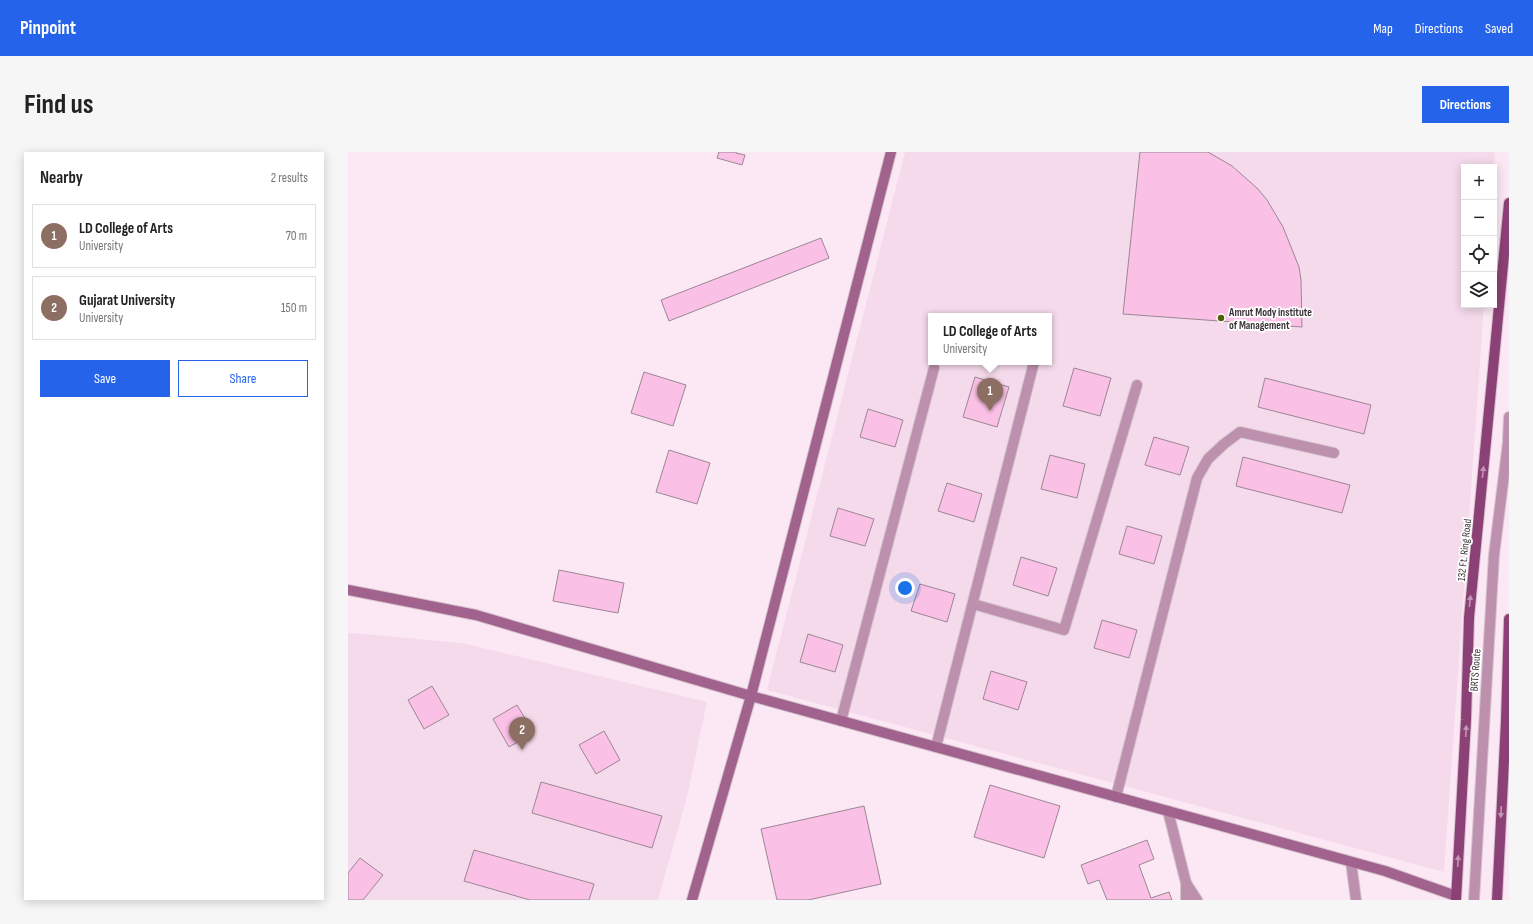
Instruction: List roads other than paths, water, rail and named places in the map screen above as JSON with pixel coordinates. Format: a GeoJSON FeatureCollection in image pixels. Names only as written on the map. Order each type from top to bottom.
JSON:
{"type":"FeatureCollection","features":[{"type":"Feature","properties":{"kind":"main road","name":"132 Ft. Ring Road"},"geometry":{"type":"LineString","coordinates":[[1456,898],[1466,720],[1469,618],[1509,202]]}},
{"type":"Feature","properties":{"kind":"main road"},"geometry":{"type":"LineString","coordinates":[[1497,900],[1506,721],[1509,619]]}},
{"type":"Feature","properties":{"kind":"street"},"geometry":{"type":"LineString","coordinates":[[692,900],[751,696],[891,152]]}},
{"type":"Feature","properties":{"kind":"street"},"geometry":{"type":"LineString","coordinates":[[936,747],[1033,365]]}},
{"type":"Feature","properties":{"kind":"street"},"geometry":{"type":"LineString","coordinates":[[841,721],[934,368]]}},
{"type":"Feature","properties":{"kind":"street"},"geometry":{"type":"LineString","coordinates":[[973,604],[1064,630],[1137,384]]}},
{"type":"Feature","properties":{"kind":"street","name":"BRTS Route"},"geometry":{"type":"LineString","coordinates":[[1474,900],[1494,555],[1508,438],[1509,417]]}},
{"type":"Feature","properties":{"kind":"street"},"geometry":{"type":"LineString","coordinates":[[1116,797],[1197,478],[1208,459],[1240,432],[1334,453]]}},
{"type":"Feature","properties":{"kind":"street"},"geometry":{"type":"LineString","coordinates":[[348,590],[476,615],[751,696],[1385,871],[1456,898]]}},
{"type":"Feature","properties":{"kind":"street"},"geometry":{"type":"LineString","coordinates":[[1168,811],[1186,883],[1186,900]]}},
{"type":"Feature","properties":{"kind":"street"},"geometry":{"type":"LineString","coordinates":[[1351,862],[1356,900]]}},
{"type":"Feature","properties":{"kind":"street"},"geometry":{"type":"LineString","coordinates":[[1186,883],[1197,900]]}},
{"type":"Feature","properties":{"kind":"place","name":"Amrut Mody institute of Management"},"geometry":{"type":"Point","coordinates":[1221,318]}},
{"type":"Feature","properties":{"kind":"place","name":"LD College of Arts"},"geometry":{"type":"Point","coordinates":[990,411]}},
{"type":"Feature","properties":{"kind":"place","name":"Gujarat University"},"geometry":{"type":"Point","coordinates":[522,750]}}]}
